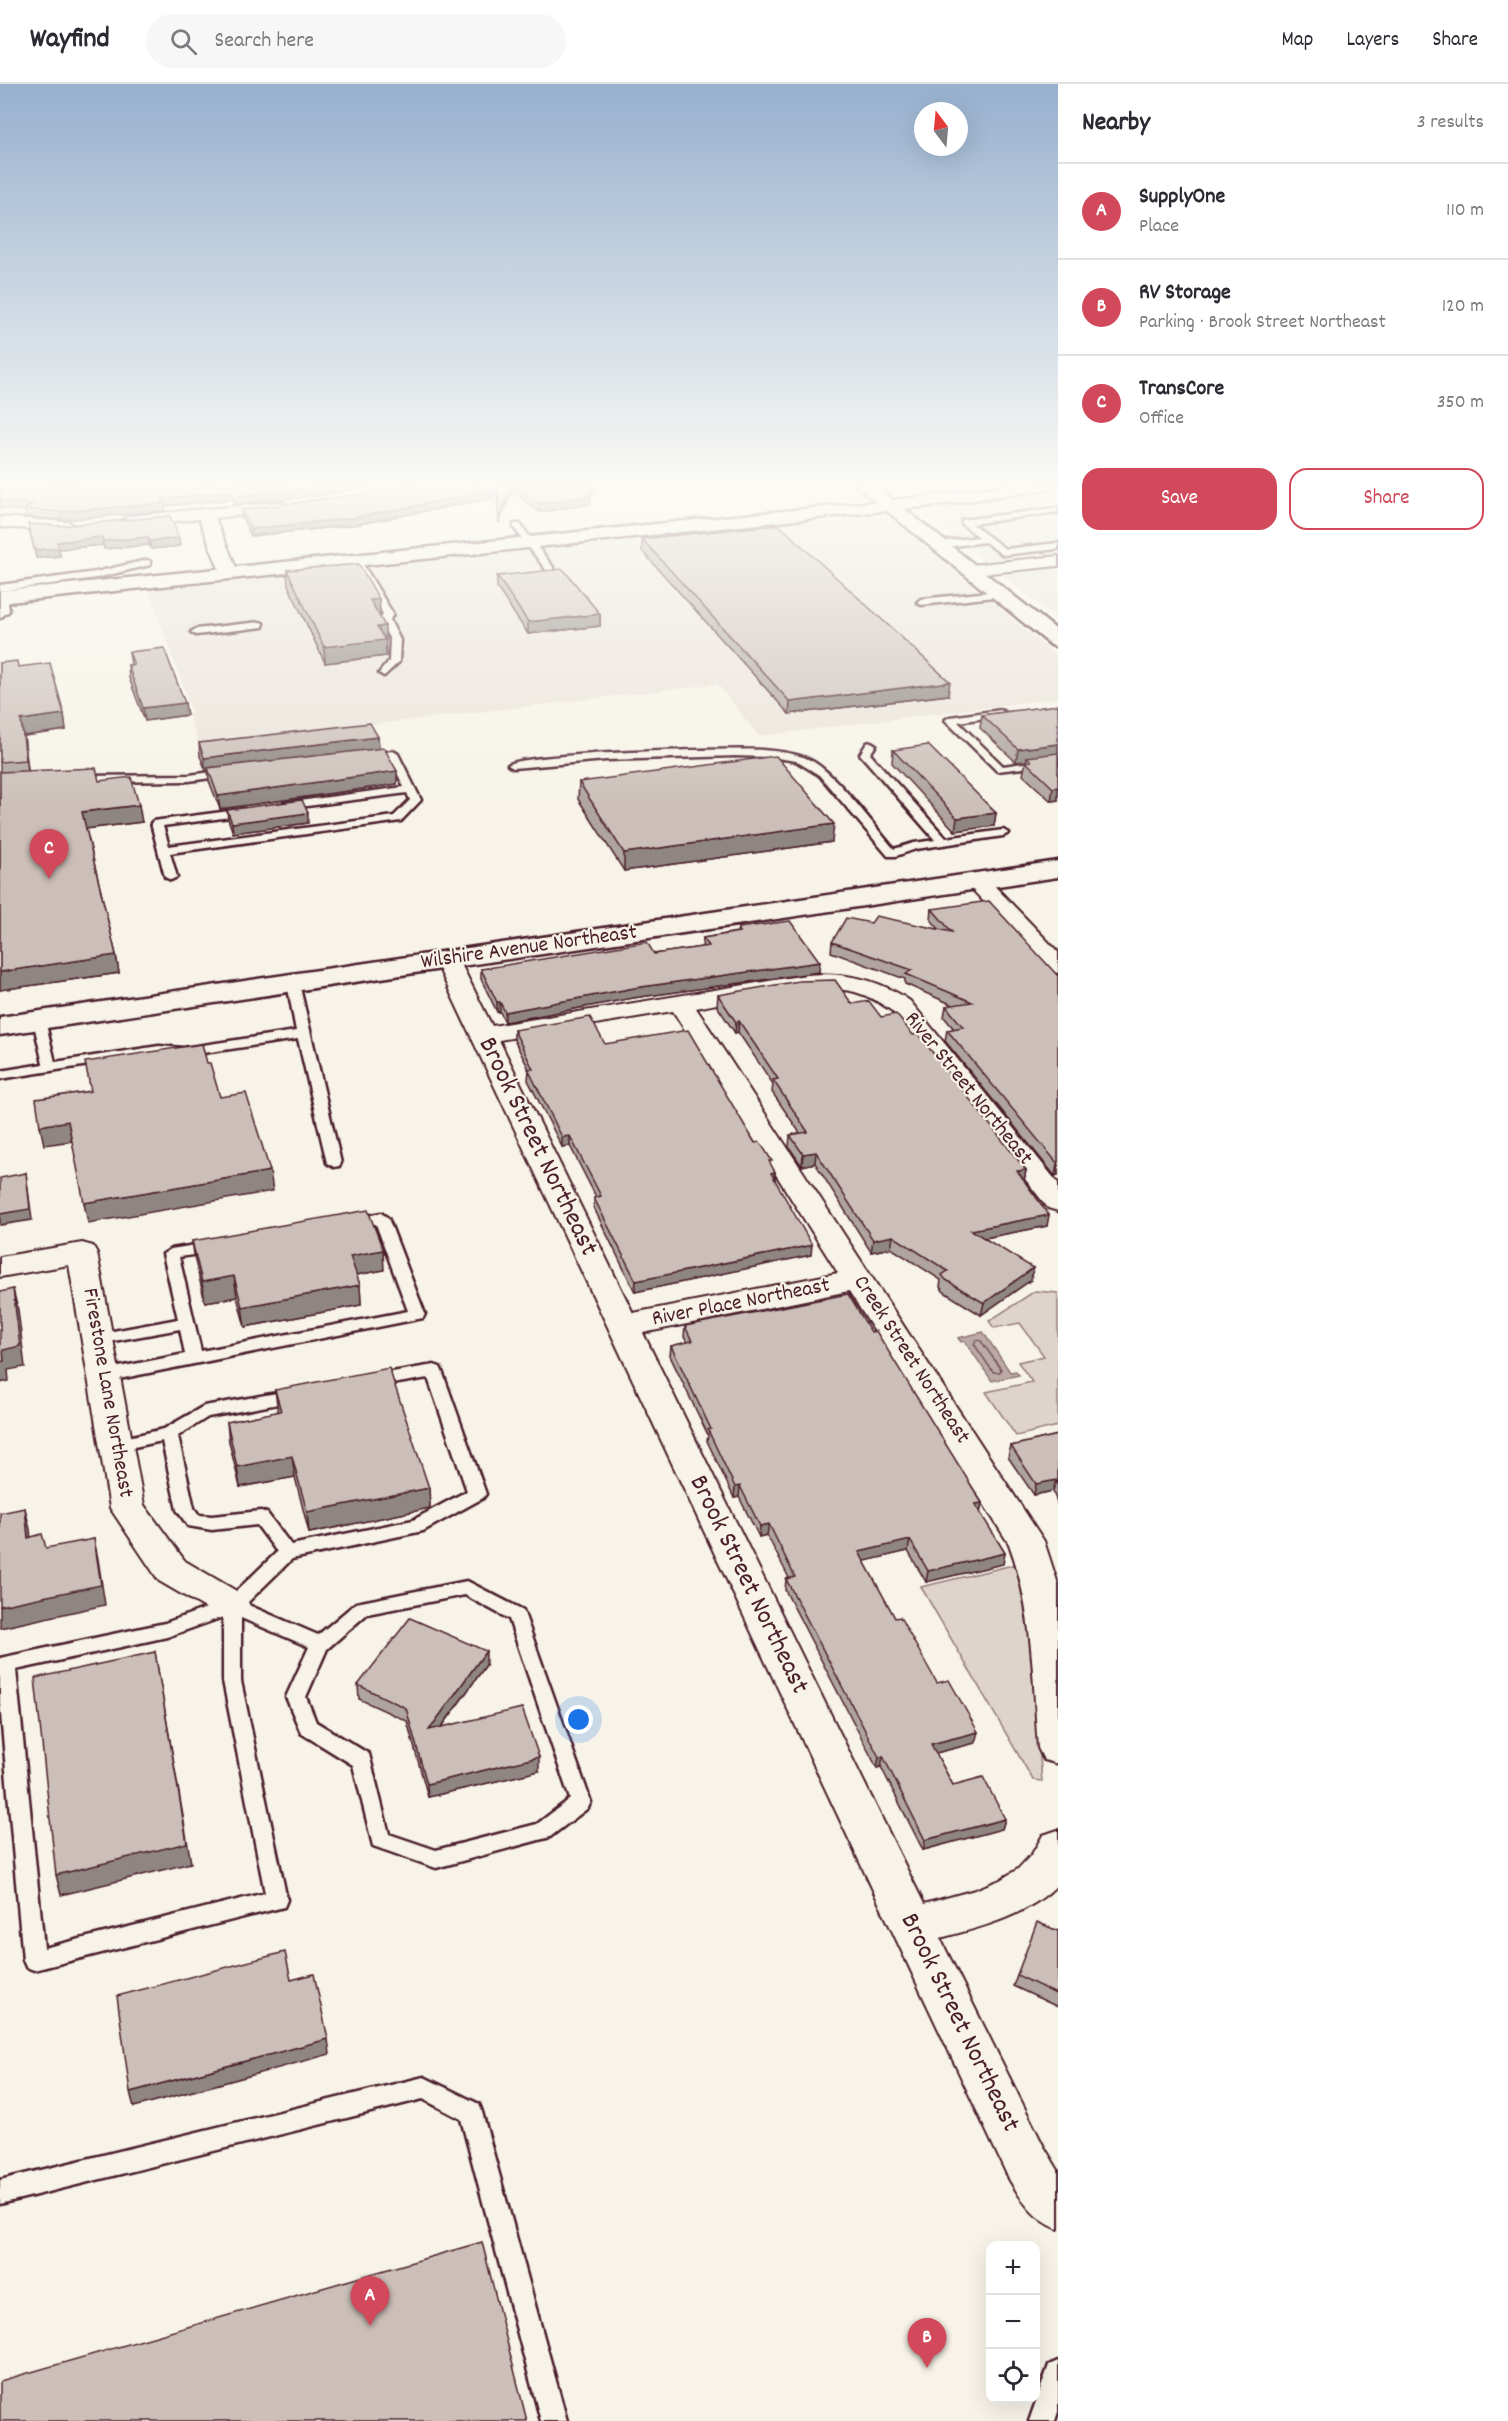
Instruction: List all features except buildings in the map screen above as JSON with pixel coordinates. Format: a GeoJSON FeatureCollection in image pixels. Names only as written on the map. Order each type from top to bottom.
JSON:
{"type":"FeatureCollection","features":[{"type":"Feature","properties":{"kind":"main road"},"geometry":{"type":"LineString","coordinates":[[1000,594],[1058,641]]}},
{"type":"Feature","properties":{"kind":"main road","name":"Wilshire Avenue Northeast"},"geometry":{"type":"LineString","coordinates":[[0,1026],[1058,868]]}},
{"type":"Feature","properties":{"kind":"street"},"geometry":{"type":"LineString","coordinates":[[977,881],[1053,955]]}},
{"type":"Feature","properties":{"kind":"street","name":"Brook Street Northeast"},"geometry":{"type":"LineString","coordinates":[[447,960],[1026,2162],[1058,2205]]}},
{"type":"Feature","properties":{"kind":"street","name":"River Street Northeast"},"geometry":{"type":"LineString","coordinates":[[483,1035],[821,981],[853,983],[868,987],[892,998],[901,1006],[1058,1202]]}},
{"type":"Feature","properties":{"kind":"street","name":"Creek Street Northeast"},"geometry":{"type":"LineString","coordinates":[[680,1003],[1017,1524],[1034,1559],[1044,1601],[1058,1748]]}},
{"type":"Feature","properties":{"kind":"street","name":"Firestone Lane Northeast"},"geometry":{"type":"LineString","coordinates":[[0,1267],[82,1253],[127,1508],[172,1570],[232,1606]]}},
{"type":"Feature","properties":{"kind":"street","name":"River Place Northeast"},"geometry":{"type":"LineString","coordinates":[[623,1326],[859,1279]]}},
{"type":"Feature","properties":{"kind":"street"},"geometry":{"type":"LineString","coordinates":[[912,1926],[995,1903],[1018,1893],[1038,1878],[1053,1860],[1058,1848]]}},
{"type":"Feature","properties":{"kind":"lane"},"geometry":{"type":"LineString","coordinates":[[376,593],[388,614],[385,620],[395,640],[394,662],[384,674]]}},
{"type":"Feature","properties":{"kind":"lane"},"geometry":{"type":"LineString","coordinates":[[0,615],[4,611],[5,594]]}},
{"type":"Feature","properties":{"kind":"lane"},"geometry":{"type":"LineString","coordinates":[[921,602],[1000,594]]}},
{"type":"Feature","properties":{"kind":"lane"},"geometry":{"type":"LineString","coordinates":[[252,618],[194,628],[260,625]]}},
{"type":"Feature","properties":{"kind":"lane"},"geometry":{"type":"LineString","coordinates":[[1015,712],[950,720],[1001,769],[1058,761]]}},
{"type":"Feature","properties":{"kind":"lane"},"geometry":{"type":"LineString","coordinates":[[871,745],[865,754],[943,842]]}},
{"type":"Feature","properties":{"kind":"lane"},"geometry":{"type":"LineString","coordinates":[[513,765],[558,759],[666,755],[757,753],[793,757],[809,762],[823,772],[892,854],[914,846],[1003,833]]}},
{"type":"Feature","properties":{"kind":"lane"},"geometry":{"type":"LineString","coordinates":[[165,850],[397,819],[416,800],[393,754],[359,758]]}},
{"type":"Feature","properties":{"kind":"lane"},"geometry":{"type":"LineString","coordinates":[[74,779],[189,778],[234,772]]}},
{"type":"Feature","properties":{"kind":"lane"},"geometry":{"type":"LineString","coordinates":[[171,877],[157,823],[410,789]]}},
{"type":"Feature","properties":{"kind":"lane"},"geometry":{"type":"LineString","coordinates":[[294,982],[303,1034],[334,1163]]}},
{"type":"Feature","properties":{"kind":"lane"},"geometry":{"type":"LineString","coordinates":[[39,1020],[50,1067]]}},
{"type":"Feature","properties":{"kind":"lane"},"geometry":{"type":"LineString","coordinates":[[0,1076],[159,1050],[183,1052],[303,1034]]}},
{"type":"Feature","properties":{"kind":"lane"},"geometry":{"type":"LineString","coordinates":[[104,1376],[417,1314],[381,1218],[334,1226]]}},
{"type":"Feature","properties":{"kind":"lane"},"geometry":{"type":"LineString","coordinates":[[194,1358],[171,1254],[230,1244]]}},
{"type":"Feature","properties":{"kind":"lane"},"geometry":{"type":"LineString","coordinates":[[97,1339],[186,1323]]}},
{"type":"Feature","properties":{"kind":"lane"},"geometry":{"type":"LineString","coordinates":[[232,1606],[232,1681],[277,1900],[34,1960],[3,1665],[167,1630],[232,1606],[287,1553],[417,1526],[477,1494],[434,1371],[353,1385]]}},
{"type":"Feature","properties":{"kind":"lane"},"geometry":{"type":"LineString","coordinates":[[116,1445],[169,1434],[204,1412],[307,1394]]}},
{"type":"Feature","properties":{"kind":"lane"},"geometry":{"type":"LineString","coordinates":[[169,1434],[186,1510],[194,1521],[212,1523],[261,1518],[287,1553]]}},
{"type":"Feature","properties":{"kind":"lane"},"geometry":{"type":"LineString","coordinates":[[467,1588],[517,1615],[581,1803],[543,1831],[436,1859],[380,1840],[362,1760],[308,1727],[296,1697],[320,1644],[362,1608],[467,1588]]}},
{"type":"Feature","properties":{"kind":"lane"},"geometry":{"type":"LineString","coordinates":[[232,1606],[320,1644]]}},
{"type":"Feature","properties":{"kind":"lane"},"geometry":{"type":"LineString","coordinates":[[0,2192],[424,2088],[471,2112],[554,2421]]}},
{"type":"Feature","properties":{"kind":"lane"},"geometry":{"type":"LineString","coordinates":[[1042,2421],[1058,2374]]}},
{"type":"Feature","properties":{"kind":"shaded area"},"geometry":{"type":"Polygon","coordinates":[[[150,593],[981,593],[1058,657],[1058,698],[759,736],[717,684],[199,745],[189,716],[192,713],[150,593]]]}},
{"type":"Feature","properties":{"kind":"shaded area"},"geometry":{"type":"Polygon","coordinates":[[[1025,593],[1058,593],[1058,619],[1025,593]]]}},
{"type":"Feature","properties":{"kind":"shaded area"},"geometry":{"type":"Polygon","coordinates":[[[1035,1291],[1058,1293],[1058,1426],[1016,1436],[986,1392],[1032,1382],[1018,1362],[1044,1356],[1020,1323],[994,1328],[989,1321],[1035,1291]]]}},
{"type":"Feature","properties":{"kind":"shaded area"},"geometry":{"type":"Polygon","coordinates":[[[1017,1564],[1026,1599],[1042,1781],[1033,1780],[921,1587],[1017,1564]]]}},
{"type":"Feature","properties":{"kind":"water"},"geometry":{"type":"Polygon","coordinates":[[[983,1332],[1010,1372],[1016,1371],[1019,1375],[992,1381],[965,1341],[961,1342],[958,1338],[983,1332]]]}},
{"type":"Feature","properties":{"kind":"place","name":"TransCore"},"geometry":{"type":"Point","coordinates":[49,879]}},
{"type":"Feature","properties":{"kind":"place","name":"SupplyOne"},"geometry":{"type":"Point","coordinates":[370,2326]}},
{"type":"Feature","properties":{"kind":"place","name":"RV Storage"},"geometry":{"type":"Point","coordinates":[927,2368]}}]}
